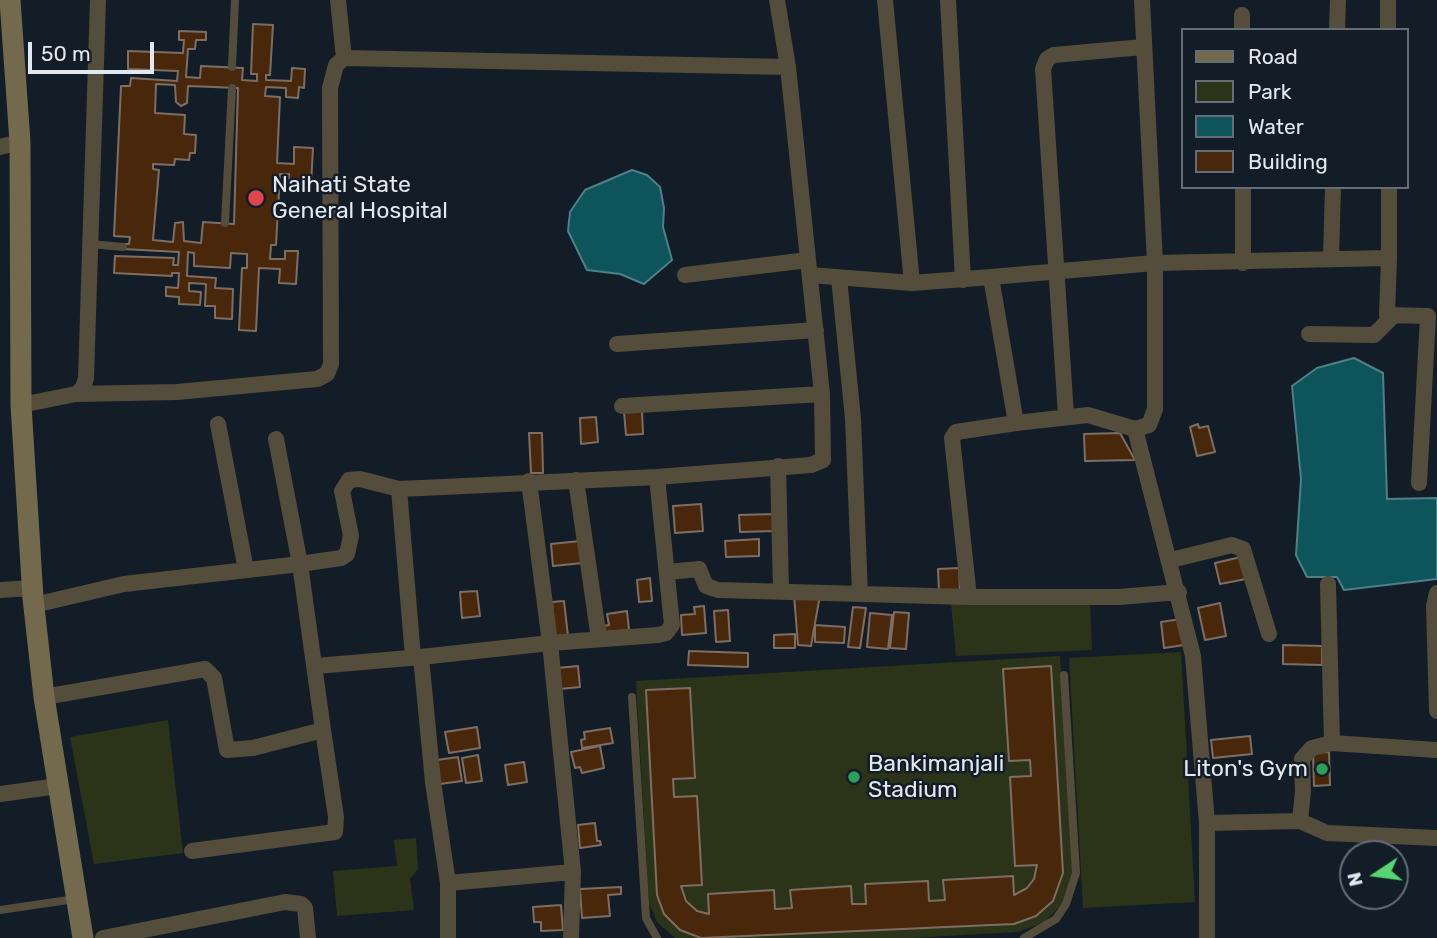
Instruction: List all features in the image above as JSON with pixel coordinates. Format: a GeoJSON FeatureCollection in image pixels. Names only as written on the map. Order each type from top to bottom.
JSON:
{"type":"FeatureCollection","features":[{"type":"Feature","properties":{"kind":"street"},"geometry":{"type":"LineString","coordinates":[[10,0],[10,145],[21,405],[33,597],[44,697],[83,938]]}},
{"type":"Feature","properties":{"kind":"street"},"geometry":{"type":"LineString","coordinates":[[76,394],[83,388],[86,377],[98,0]]}},
{"type":"Feature","properties":{"kind":"street"},"geometry":{"type":"LineString","coordinates":[[338,0],[344,58]]}},
{"type":"Feature","properties":{"kind":"street"},"geometry":{"type":"LineString","coordinates":[[0,590],[33,597],[341,558],[347,554],[351,536],[341,491],[349,480],[360,479],[399,489],[657,477],[811,465],[823,460],[822,394],[816,330],[788,67],[777,0]]}},
{"type":"Feature","properties":{"kind":"street"},"geometry":{"type":"LineString","coordinates":[[885,0],[912,283]]}},
{"type":"Feature","properties":{"kind":"street"},"geometry":{"type":"LineString","coordinates":[[948,0],[963,280]]}},
{"type":"Feature","properties":{"kind":"street"},"geometry":{"type":"LineString","coordinates":[[969,597],[952,438],[956,432],[1066,415],[1103,417],[1135,429],[1149,425],[1155,409],[1155,264],[1142,0]]}},
{"type":"Feature","properties":{"kind":"street"},"geometry":{"type":"LineString","coordinates":[[1338,0],[1338,28]]}},
{"type":"Feature","properties":{"kind":"street"},"geometry":{"type":"LineString","coordinates":[[1388,0],[1388,28]]}},
{"type":"Feature","properties":{"kind":"street"},"geometry":{"type":"LineString","coordinates":[[1066,415],[1059,272],[1042,82],[1046,59],[1067,54],[1143,47]]}},
{"type":"Feature","properties":{"kind":"street"},"geometry":{"type":"LineString","coordinates":[[21,405],[76,394],[177,392],[317,379],[327,374],[331,364],[330,88],[336,65],[344,58],[788,67]]}},
{"type":"Feature","properties":{"kind":"street"},"geometry":{"type":"LineString","coordinates":[[1243,189],[1243,263]]}},
{"type":"Feature","properties":{"kind":"street"},"geometry":{"type":"LineString","coordinates":[[1331,258],[1333,189]]}},
{"type":"Feature","properties":{"kind":"street"},"geometry":{"type":"LineString","coordinates":[[1389,189],[1387,315],[1428,316],[1431,389],[1419,483]]}},
{"type":"Feature","properties":{"kind":"street"},"geometry":{"type":"LineString","coordinates":[[685,275],[809,267],[839,278],[912,283],[1155,264],[1389,258]]}},
{"type":"Feature","properties":{"kind":"street"},"geometry":{"type":"LineString","coordinates":[[991,277],[1016,423]]}},
{"type":"Feature","properties":{"kind":"street"},"geometry":{"type":"LineString","coordinates":[[839,278],[853,419],[860,594]]}},
{"type":"Feature","properties":{"kind":"street"},"geometry":{"type":"LineString","coordinates":[[1309,334],[1374,335],[1394,315]]}},
{"type":"Feature","properties":{"kind":"street"},"geometry":{"type":"LineString","coordinates":[[617,344],[816,330]]}},
{"type":"Feature","properties":{"kind":"street"},"geometry":{"type":"LineString","coordinates":[[622,406],[822,394]]}},
{"type":"Feature","properties":{"kind":"street"},"geometry":{"type":"LineString","coordinates":[[218,424],[246,570]]}},
{"type":"Feature","properties":{"kind":"street"},"geometry":{"type":"LineString","coordinates":[[1135,429],[1180,592],[1193,656],[1207,823],[1207,938]]}},
{"type":"Feature","properties":{"kind":"street"},"geometry":{"type":"LineString","coordinates":[[192,851],[335,832],[336,817],[316,666],[276,439]]}},
{"type":"Feature","properties":{"kind":"street"},"geometry":{"type":"LineString","coordinates":[[778,466],[781,590]]}},
{"type":"Feature","properties":{"kind":"street"},"geometry":{"type":"LineString","coordinates":[[316,666],[666,633],[672,625],[672,616],[657,477]]}},
{"type":"Feature","properties":{"kind":"street"},"geometry":{"type":"LineString","coordinates":[[576,480],[599,639]]}},
{"type":"Feature","properties":{"kind":"street"},"geometry":{"type":"LineString","coordinates":[[529,481],[550,643],[572,872],[571,938]]}},
{"type":"Feature","properties":{"kind":"street"},"geometry":{"type":"LineString","coordinates":[[399,489],[417,657],[448,883],[448,938]]}},
{"type":"Feature","properties":{"kind":"street"},"geometry":{"type":"LineString","coordinates":[[1171,560],[1231,545],[1243,549],[1269,634]]}},
{"type":"Feature","properties":{"kind":"street"},"geometry":{"type":"LineString","coordinates":[[668,572],[699,569],[706,586],[711,589],[969,597],[1119,597],[1180,592]]}},
{"type":"Feature","properties":{"kind":"street"},"geometry":{"type":"LineString","coordinates":[[1328,584],[1332,743]]}},
{"type":"Feature","properties":{"kind":"street"},"geometry":{"type":"LineString","coordinates":[[1437,593],[1434,606],[1437,710]]}},
{"type":"Feature","properties":{"kind":"street"},"geometry":{"type":"LineString","coordinates":[[44,697],[205,669],[214,678],[227,750],[253,748],[323,730]]}},
{"type":"Feature","properties":{"kind":"street"},"geometry":{"type":"LineString","coordinates":[[1300,821],[1302,759],[1312,748],[1332,743],[1437,750]]}},
{"type":"Feature","properties":{"kind":"street"},"geometry":{"type":"LineString","coordinates":[[0,794],[58,786]]}},
{"type":"Feature","properties":{"kind":"street"},"geometry":{"type":"LineString","coordinates":[[1207,823],[1300,821],[1327,834],[1437,838]]}},
{"type":"Feature","properties":{"kind":"street"},"geometry":{"type":"LineString","coordinates":[[448,883],[572,872]]}},
{"type":"Feature","properties":{"kind":"street"},"geometry":{"type":"LineString","coordinates":[[103,938],[285,902],[301,904],[305,908],[308,938]]}},
{"type":"Feature","properties":{"kind":"lane"},"geometry":{"type":"LineString","coordinates":[[232,67],[236,0]]}},
{"type":"Feature","properties":{"kind":"lane"},"geometry":{"type":"LineString","coordinates":[[225,223],[232,88]]}},
{"type":"Feature","properties":{"kind":"lane"},"geometry":{"type":"LineString","coordinates":[[91,244],[123,247]]}},
{"type":"Feature","properties":{"kind":"lane"},"geometry":{"type":"LineString","coordinates":[[1024,938],[1043,930],[1056,919],[1066,904],[1076,873],[1064,675]]}},
{"type":"Feature","properties":{"kind":"lane"},"geometry":{"type":"LineString","coordinates":[[632,697],[646,918],[657,938]]}},
{"type":"Feature","properties":{"kind":"lane"},"geometry":{"type":"LineString","coordinates":[[0,910],[75,899]]}},
{"type":"Feature","properties":{"kind":"green space"},"geometry":{"type":"Polygon","coordinates":[[[1090,602],[1092,650],[956,656],[951,603],[1090,602]]]}},
{"type":"Feature","properties":{"kind":"green space"},"geometry":{"type":"Polygon","coordinates":[[[1181,652],[1195,902],[1083,908],[1069,658],[1181,652]]]}},
{"type":"Feature","properties":{"kind":"green space","name":"Bankimanjali Stadium"},"geometry":{"type":"Polygon","coordinates":[[[1060,656],[1073,872],[1062,904],[1043,923],[1017,932],[911,938],[675,938],[657,922],[649,903],[636,681],[1060,656]]]}},
{"type":"Feature","properties":{"kind":"green space"},"geometry":{"type":"Polygon","coordinates":[[[168,720],[183,853],[94,864],[70,737],[168,720]]]}},
{"type":"Feature","properties":{"kind":"green space"},"geometry":{"type":"Polygon","coordinates":[[[416,838],[418,869],[410,879],[414,910],[337,916],[333,871],[397,866],[394,840],[416,838]]]}},
{"type":"Feature","properties":{"kind":"water"},"geometry":{"type":"Polygon","coordinates":[[[632,170],[647,175],[660,187],[664,208],[663,227],[672,260],[644,284],[620,274],[587,270],[568,231],[570,212],[585,190],[632,170]]]}},
{"type":"Feature","properties":{"kind":"water"},"geometry":{"type":"Polygon","coordinates":[[[1354,358],[1383,373],[1387,499],[1437,498],[1437,579],[1344,590],[1337,577],[1307,577],[1296,555],[1301,479],[1292,386],[1317,368],[1354,358]]]}},
{"type":"Feature","properties":{"kind":"building"},"geometry":{"type":"Polygon","coordinates":[[[253,24],[273,25],[270,75],[266,75],[266,80],[291,81],[292,68],[305,69],[304,88],[299,87],[298,98],[286,97],[286,88],[266,87],[265,96],[280,97],[277,163],[294,164],[294,147],[313,148],[311,184],[289,183],[289,174],[280,174],[276,245],[271,245],[270,259],[285,259],[285,251],[298,251],[296,284],[279,283],[280,269],[259,268],[256,331],[239,330],[242,268],[247,268],[247,254],[231,253],[230,268],[194,266],[194,253],[188,252],[187,276],[216,278],[215,288],[233,289],[232,319],[215,318],[215,306],[205,306],[206,284],[189,283],[189,291],[201,292],[200,305],[179,304],[179,297],[166,296],[166,287],[178,288],[179,273],[172,273],[172,276],[114,273],[115,256],[174,258],[173,265],[178,265],[179,252],[123,249],[123,244],[129,244],[130,237],[114,236],[121,86],[130,86],[131,78],[177,81],[178,71],[128,69],[128,51],[183,53],[184,40],[179,40],[179,31],[206,32],[206,40],[196,40],[195,49],[188,49],[186,77],[200,78],[201,66],[243,68],[242,80],[257,81],[257,74],[251,74],[253,24]],[[156,84],[155,113],[185,115],[184,134],[196,135],[195,153],[190,153],[189,160],[175,159],[174,165],[153,164],[153,169],[159,170],[153,240],[173,242],[175,223],[183,222],[184,241],[201,243],[203,222],[234,224],[238,88],[188,86],[187,103],[181,106],[176,102],[175,85],[156,84]]]}},
{"type":"Feature","properties":{"kind":"building"},"geometry":{"type":"Polygon","coordinates":[[[642,411],[643,434],[626,435],[624,412],[642,411]]]}},
{"type":"Feature","properties":{"kind":"building"},"geometry":{"type":"Polygon","coordinates":[[[596,417],[598,442],[581,444],[580,418],[596,417]]]}},
{"type":"Feature","properties":{"kind":"building"},"geometry":{"type":"Polygon","coordinates":[[[1198,424],[1199,428],[1208,426],[1215,452],[1197,456],[1190,427],[1198,424]]]}},
{"type":"Feature","properties":{"kind":"building"},"geometry":{"type":"Polygon","coordinates":[[[529,433],[542,433],[543,473],[531,473],[529,433]]]}},
{"type":"Feature","properties":{"kind":"building"},"geometry":{"type":"Polygon","coordinates":[[[1120,433],[1135,460],[1085,461],[1084,434],[1120,433]]]}},
{"type":"Feature","properties":{"kind":"building"},"geometry":{"type":"Polygon","coordinates":[[[701,504],[703,531],[675,533],[673,506],[701,504]]]}},
{"type":"Feature","properties":{"kind":"building"},"geometry":{"type":"Polygon","coordinates":[[[773,514],[774,531],[740,532],[739,515],[773,514]]]}},
{"type":"Feature","properties":{"kind":"building"},"geometry":{"type":"Polygon","coordinates":[[[759,539],[759,556],[726,557],[725,541],[759,539]]]}},
{"type":"Feature","properties":{"kind":"building"},"geometry":{"type":"Polygon","coordinates":[[[580,541],[583,563],[553,566],[551,544],[580,541]]]}},
{"type":"Feature","properties":{"kind":"building"},"geometry":{"type":"Polygon","coordinates":[[[1241,557],[1246,579],[1220,584],[1215,563],[1241,557]]]}},
{"type":"Feature","properties":{"kind":"building"},"geometry":{"type":"Polygon","coordinates":[[[959,568],[960,590],[939,592],[938,569],[959,568]]]}},
{"type":"Feature","properties":{"kind":"building"},"geometry":{"type":"Polygon","coordinates":[[[650,578],[652,601],[639,602],[637,580],[650,578]]]}},
{"type":"Feature","properties":{"kind":"building"},"geometry":{"type":"Polygon","coordinates":[[[477,591],[480,616],[462,618],[460,592],[477,591]]]}},
{"type":"Feature","properties":{"kind":"building"},"geometry":{"type":"Polygon","coordinates":[[[794,595],[820,595],[811,646],[798,645],[794,595]]]}},
{"type":"Feature","properties":{"kind":"building"},"geometry":{"type":"Polygon","coordinates":[[[564,601],[568,636],[555,637],[552,602],[564,601]]]}},
{"type":"Feature","properties":{"kind":"building"},"geometry":{"type":"Polygon","coordinates":[[[1220,603],[1226,636],[1205,640],[1198,608],[1220,603]]]}},
{"type":"Feature","properties":{"kind":"building"},"geometry":{"type":"Polygon","coordinates":[[[704,606],[706,633],[682,635],[681,615],[695,614],[694,607],[704,606]]]}},
{"type":"Feature","properties":{"kind":"building"},"geometry":{"type":"Polygon","coordinates":[[[853,607],[866,608],[860,648],[848,647],[853,607]]]}},
{"type":"Feature","properties":{"kind":"building"},"geometry":{"type":"Polygon","coordinates":[[[728,610],[730,641],[716,642],[714,611],[728,610]]]}},
{"type":"Feature","properties":{"kind":"building"},"geometry":{"type":"Polygon","coordinates":[[[627,611],[629,630],[605,632],[604,626],[609,625],[607,614],[627,611]]]}},
{"type":"Feature","properties":{"kind":"building"},"geometry":{"type":"Polygon","coordinates":[[[894,612],[909,613],[906,649],[890,648],[894,612]]]}},
{"type":"Feature","properties":{"kind":"building"},"geometry":{"type":"Polygon","coordinates":[[[870,613],[892,615],[888,649],[867,647],[870,613]]]}},
{"type":"Feature","properties":{"kind":"building"},"geometry":{"type":"Polygon","coordinates":[[[1181,619],[1184,645],[1164,648],[1161,622],[1181,619]]]}},
{"type":"Feature","properties":{"kind":"building"},"geometry":{"type":"Polygon","coordinates":[[[815,625],[845,627],[844,643],[815,642],[815,625]]]}},
{"type":"Feature","properties":{"kind":"building"},"geometry":{"type":"Polygon","coordinates":[[[795,634],[795,648],[774,648],[774,635],[795,634]]]}},
{"type":"Feature","properties":{"kind":"building"},"geometry":{"type":"Polygon","coordinates":[[[1283,645],[1322,646],[1322,665],[1283,664],[1283,645]]]}},
{"type":"Feature","properties":{"kind":"building"},"geometry":{"type":"Polygon","coordinates":[[[689,651],[748,653],[748,667],[688,665],[689,651]]]}},
{"type":"Feature","properties":{"kind":"building"},"geometry":{"type":"Polygon","coordinates":[[[578,666],[580,687],[560,689],[557,668],[578,666]]]}},
{"type":"Feature","properties":{"kind":"building"},"geometry":{"type":"Polygon","coordinates":[[[1051,666],[1063,873],[1053,901],[1036,916],[1014,924],[701,938],[680,930],[664,914],[657,895],[646,690],[690,688],[695,778],[673,779],[674,797],[697,796],[702,885],[681,886],[686,901],[697,911],[709,914],[708,894],[774,890],[775,909],[792,908],[790,890],[851,886],[852,904],[866,904],[865,884],[928,881],[929,901],[945,900],[943,880],[1013,876],[1014,895],[1027,888],[1034,879],[1037,865],[1015,866],[1010,777],[1031,776],[1030,760],[1009,761],[1003,669],[1051,666]]]}},
{"type":"Feature","properties":{"kind":"building"},"geometry":{"type":"Polygon","coordinates":[[[477,727],[480,748],[449,753],[445,732],[477,727]]]}},
{"type":"Feature","properties":{"kind":"building"},"geometry":{"type":"Polygon","coordinates":[[[610,728],[613,743],[582,748],[584,732],[610,728]]]}},
{"type":"Feature","properties":{"kind":"building"},"geometry":{"type":"Polygon","coordinates":[[[1250,736],[1252,754],[1213,758],[1211,740],[1250,736]]]}},
{"type":"Feature","properties":{"kind":"building"},"geometry":{"type":"Polygon","coordinates":[[[600,746],[604,768],[582,773],[580,767],[575,768],[571,752],[600,746]]]}},
{"type":"Feature","properties":{"kind":"building","name":"Liton's Gym"},"geometry":{"type":"Polygon","coordinates":[[[1329,752],[1330,785],[1314,786],[1313,753],[1329,752]]]}},
{"type":"Feature","properties":{"kind":"building"},"geometry":{"type":"Polygon","coordinates":[[[478,755],[482,781],[466,783],[462,758],[478,755]]]}},
{"type":"Feature","properties":{"kind":"building"},"geometry":{"type":"Polygon","coordinates":[[[458,757],[462,781],[440,784],[437,760],[458,757]]]}},
{"type":"Feature","properties":{"kind":"building"},"geometry":{"type":"Polygon","coordinates":[[[524,762],[527,782],[508,785],[505,765],[524,762]]]}},
{"type":"Feature","properties":{"kind":"building"},"geometry":{"type":"Polygon","coordinates":[[[595,823],[597,841],[600,841],[601,845],[580,848],[578,825],[595,823]]]}},
{"type":"Feature","properties":{"kind":"building"},"geometry":{"type":"Polygon","coordinates":[[[621,887],[621,894],[608,895],[610,916],[582,918],[580,889],[621,887]]]}},
{"type":"Feature","properties":{"kind":"building"},"geometry":{"type":"Polygon","coordinates":[[[561,905],[563,930],[541,931],[541,922],[534,922],[533,907],[561,905]]]}},
{"type":"Feature","properties":{"kind":"place","name":"Naihati State General Hospital"},"geometry":{"type":"Point","coordinates":[256,198]}},
{"type":"Feature","properties":{"kind":"place","name":"Liton's Gym"},"geometry":{"type":"Point","coordinates":[1322,769]}},
{"type":"Feature","properties":{"kind":"place","name":"Bankimanjali Stadium"},"geometry":{"type":"Point","coordinates":[854,777]}}]}
